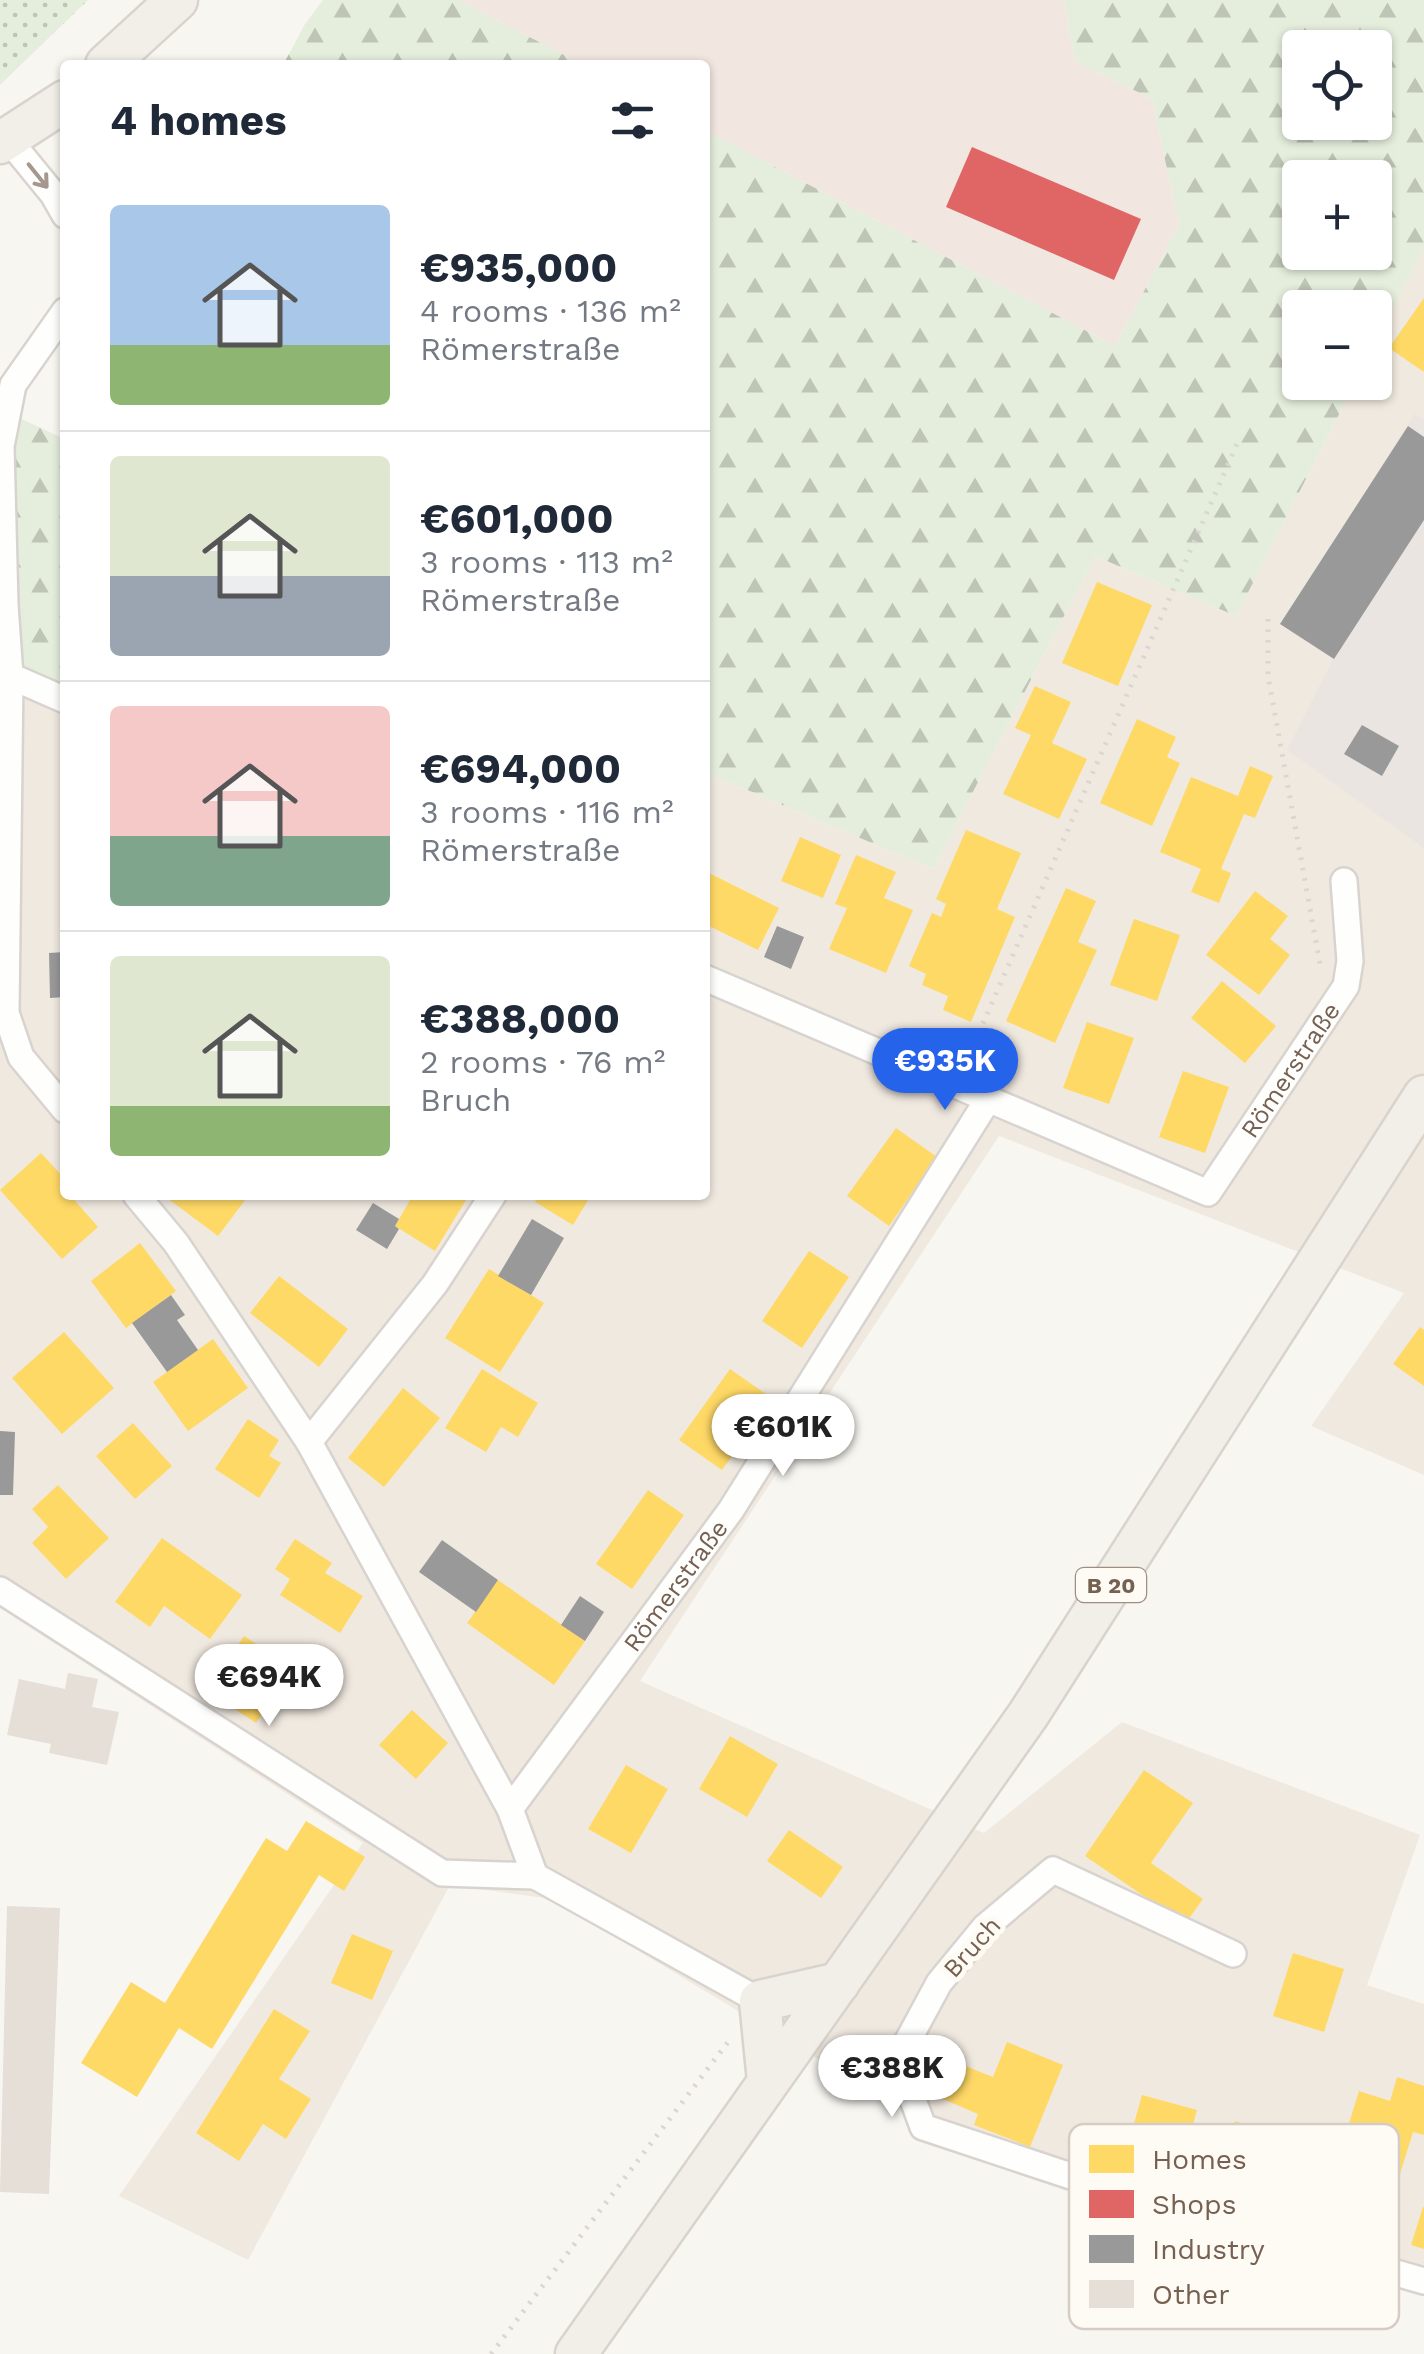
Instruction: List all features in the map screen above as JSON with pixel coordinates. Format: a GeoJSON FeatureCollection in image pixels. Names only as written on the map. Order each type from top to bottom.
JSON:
{"type":"FeatureCollection","features":[{"type":"Feature","properties":{"kind":"main road"},"geometry":{"type":"LineString","coordinates":[[111,60],[176,0]]}},
{"type":"Feature","properties":{"kind":"main road"},"geometry":{"type":"LineString","coordinates":[[4,141],[60,114]]}},
{"type":"Feature","properties":{"kind":"main road","name":"B 20"},"geometry":{"type":"LineString","coordinates":[[576,2354],[1028,1715],[1424,1096]]}},
{"type":"Feature","properties":{"kind":"main road"},"geometry":{"type":"LineString","coordinates":[[768,2081],[760,2001],[839,1982]]}},
{"type":"Feature","properties":{"kind":"street"},"geometry":{"type":"LineString","coordinates":[[4,141],[60,206]]}},
{"type":"Feature","properties":{"kind":"street"},"geometry":{"type":"LineString","coordinates":[[60,319],[13,386],[1,446],[10,676],[6,1013],[21,1057],[60,1104]]}},
{"type":"Feature","properties":{"kind":"street"},"geometry":{"type":"LineString","coordinates":[[10,676],[60,698]]}},
{"type":"Feature","properties":{"kind":"street","name":"Römerstraße"},"geometry":{"type":"LineString","coordinates":[[710,980],[1208,1193],[1346,986],[1350,961],[1344,881]]}},
{"type":"Feature","properties":{"kind":"street","name":"Römerstraße"},"geometry":{"type":"LineString","coordinates":[[510,1809],[731,1510],[988,1101]]}},
{"type":"Feature","properties":{"kind":"street"},"geometry":{"type":"LineString","coordinates":[[140,1200],[176,1243],[310,1442],[510,1809],[536,1876]]}},
{"type":"Feature","properties":{"kind":"street"},"geometry":{"type":"LineString","coordinates":[[310,1442],[435,1284],[490,1200]]}},
{"type":"Feature","properties":{"kind":"street"},"geometry":{"type":"LineString","coordinates":[[0,1590],[442,1873],[536,1876],[760,2001]]}},
{"type":"Feature","properties":{"kind":"street","name":"Bruch"},"geometry":{"type":"LineString","coordinates":[[1069,2175],[923,2126],[898,2059],[939,1982],[985,1927],[1052,1870],[1233,1954]]}},
{"type":"Feature","properties":{"kind":"street","name":"Bruch"},"geometry":{"type":"LineString","coordinates":[[1399,2274],[1424,2281]]}},
{"type":"Feature","properties":{"kind":"path"},"geometry":{"type":"LineString","coordinates":[[955,1087],[1237,444]]}},
{"type":"Feature","properties":{"kind":"path"},"geometry":{"type":"LineString","coordinates":[[1268,620],[1268,676],[1328,1012]]}},
{"type":"Feature","properties":{"kind":"path"},"geometry":{"type":"LineString","coordinates":[[491,2354],[760,2001]]}},
{"type":"Feature","properties":{"kind":"path"},"geometry":{"type":"LineString","coordinates":[[807,2026],[881,2090]]}},
{"type":"Feature","properties":{"kind":"shaded area"},"geometry":{"type":"Polygon","coordinates":[[[459,0],[1064,0],[1075,61],[1152,99],[1179,225],[1115,346],[710,133],[710,60],[573,60],[459,0]]]}},
{"type":"Feature","properties":{"kind":"shaded area"},"geometry":{"type":"Polygon","coordinates":[[[1424,248],[1424,1475],[1311,1426],[1404,1293],[999,1136],[640,1681],[984,1833],[1122,1722],[1420,1835],[1367,1985],[1424,2004],[1424,2282],[1399,2274],[1399,2124],[1069,2124],[1069,2168],[918,2119],[552,1899],[450,1885],[248,2260],[119,2196],[363,1843],[0,1608],[0,687],[58,691],[60,687],[60,1200],[710,1200],[710,774],[933,869],[1095,556],[1236,616],[1346,400],[1392,400],[1392,311],[1424,248]]]}},
{"type":"Feature","properties":{"kind":"shaded area"},"geometry":{"type":"Polygon","coordinates":[[[1415,414],[1424,420],[1424,848],[1287,750],[1333,659],[1280,624],[1415,414]]]}},
{"type":"Feature","properties":{"kind":"green space"},"geometry":{"type":"Polygon","coordinates":[[[0,0],[88,0],[0,85],[0,0]]]}},
{"type":"Feature","properties":{"kind":"green space"},"geometry":{"type":"Polygon","coordinates":[[[323,0],[459,0],[573,60],[286,60],[323,0]]]}},
{"type":"Feature","properties":{"kind":"green space"},"geometry":{"type":"Polygon","coordinates":[[[1064,0],[1424,0],[1424,248],[1392,311],[1392,290],[1282,290],[1282,400],[1346,400],[1236,616],[1095,556],[933,869],[710,774],[710,133],[1115,346],[1179,225],[1152,99],[1075,61],[1064,0]]]}},
{"type":"Feature","properties":{"kind":"green space"},"geometry":{"type":"Polygon","coordinates":[[[0,409],[60,437],[60,687],[58,691],[0,668],[0,409]]]}},
{"type":"Feature","properties":{"kind":"building: Homes"},"geometry":{"type":"Polygon","coordinates":[[[1424,298],[1424,372],[1392,350],[1392,344],[1424,298]]]}},
{"type":"Feature","properties":{"kind":"building: Homes"},"geometry":{"type":"Polygon","coordinates":[[[1097,582],[1152,605],[1118,686],[1062,663],[1097,582]]]}},
{"type":"Feature","properties":{"kind":"building: Homes"},"geometry":{"type":"Polygon","coordinates":[[[1035,686],[1071,702],[1052,743],[1087,759],[1059,819],[1003,794],[1031,735],[1015,728],[1035,686]]]}},
{"type":"Feature","properties":{"kind":"building: Homes"},"geometry":{"type":"Polygon","coordinates":[[[1137,719],[1176,737],[1167,757],[1180,763],[1152,826],[1100,803],[1137,719]]]}},
{"type":"Feature","properties":{"kind":"building: Homes"},"geometry":{"type":"Polygon","coordinates":[[[1250,766],[1273,776],[1255,818],[1244,814],[1221,869],[1231,873],[1219,903],[1191,892],[1201,869],[1160,852],[1191,777],[1238,796],[1250,766]]]}},
{"type":"Feature","properties":{"kind":"building: Homes"},"geometry":{"type":"Polygon","coordinates":[[[966,830],[1021,853],[997,909],[1015,917],[971,1022],[943,1010],[948,996],[922,985],[926,974],[909,966],[932,913],[941,917],[946,904],[936,899],[966,830]]]}},
{"type":"Feature","properties":{"kind":"building: Homes"},"geometry":{"type":"Polygon","coordinates":[[[800,837],[841,855],[823,898],[781,881],[800,837]]]}},
{"type":"Feature","properties":{"kind":"building: Homes"},"geometry":{"type":"Polygon","coordinates":[[[856,855],[896,872],[884,898],[913,910],[886,973],[829,949],[847,908],[835,904],[856,855]]]}},
{"type":"Feature","properties":{"kind":"building: Homes"},"geometry":{"type":"Polygon","coordinates":[[[710,874],[779,908],[758,950],[710,926],[710,874]]]}},
{"type":"Feature","properties":{"kind":"building: Homes"},"geometry":{"type":"Polygon","coordinates":[[[1066,888],[1096,901],[1078,942],[1097,950],[1055,1043],[1006,1021],[1066,888]]]}},
{"type":"Feature","properties":{"kind":"building: Homes"},"geometry":{"type":"Polygon","coordinates":[[[1255,891],[1288,916],[1270,939],[1290,955],[1259,995],[1206,955],[1255,891]]]}},
{"type":"Feature","properties":{"kind":"building: Homes"},"geometry":{"type":"Polygon","coordinates":[[[1134,919],[1180,935],[1157,1001],[1110,985],[1134,919]]]}},
{"type":"Feature","properties":{"kind":"building: Homes"},"geometry":{"type":"Polygon","coordinates":[[[1222,981],[1276,1026],[1245,1063],[1191,1018],[1222,981]]]}},
{"type":"Feature","properties":{"kind":"building: Homes"},"geometry":{"type":"Polygon","coordinates":[[[1087,1022],[1134,1038],[1109,1104],[1063,1088],[1087,1022]]]}},
{"type":"Feature","properties":{"kind":"building: Homes"},"geometry":{"type":"Polygon","coordinates":[[[1183,1071],[1229,1087],[1205,1153],[1159,1137],[1183,1071]]]}},
{"type":"Feature","properties":{"kind":"building: Homes"},"geometry":{"type":"Polygon","coordinates":[[[896,1128],[937,1157],[889,1226],[847,1196],[896,1128]]]}},
{"type":"Feature","properties":{"kind":"building: Homes"},"geometry":{"type":"Polygon","coordinates":[[[41,1153],[60,1174],[60,1200],[74,1200],[98,1227],[62,1259],[0,1190],[41,1153]]]}},
{"type":"Feature","properties":{"kind":"building: Homes"},"geometry":{"type":"Polygon","coordinates":[[[170,1200],[245,1200],[218,1236],[170,1200]]]}},
{"type":"Feature","properties":{"kind":"building: Homes"},"geometry":{"type":"Polygon","coordinates":[[[410,1200],[466,1200],[435,1251],[395,1226],[410,1200]]]}},
{"type":"Feature","properties":{"kind":"building: Homes"},"geometry":{"type":"Polygon","coordinates":[[[536,1200],[588,1200],[573,1225],[536,1200]]]}},
{"type":"Feature","properties":{"kind":"building: Homes"},"geometry":{"type":"Polygon","coordinates":[[[140,1243],[176,1291],[126,1328],[91,1281],[140,1243]]]}},
{"type":"Feature","properties":{"kind":"building: Homes"},"geometry":{"type":"Polygon","coordinates":[[[809,1251],[849,1277],[802,1348],[762,1321],[809,1251]]]}},
{"type":"Feature","properties":{"kind":"building: Homes"},"geometry":{"type":"Polygon","coordinates":[[[489,1269],[544,1303],[500,1372],[445,1338],[489,1269]]]}},
{"type":"Feature","properties":{"kind":"building: Homes"},"geometry":{"type":"Polygon","coordinates":[[[279,1276],[348,1329],[319,1367],[250,1313],[279,1276]]]}},
{"type":"Feature","properties":{"kind":"building: Homes"},"geometry":{"type":"Polygon","coordinates":[[[1420,1327],[1424,1330],[1424,1386],[1393,1364],[1420,1327]]]}},
{"type":"Feature","properties":{"kind":"building: Homes"},"geometry":{"type":"Polygon","coordinates":[[[64,1332],[114,1388],[62,1434],[12,1378],[64,1332]]]}},
{"type":"Feature","properties":{"kind":"building: Homes"},"geometry":{"type":"Polygon","coordinates":[[[213,1339],[248,1388],[188,1431],[153,1382],[213,1339]]]}},
{"type":"Feature","properties":{"kind":"building: Homes"},"geometry":{"type":"Polygon","coordinates":[[[482,1369],[538,1403],[518,1437],[501,1427],[486,1452],[445,1428],[482,1369]]]}},
{"type":"Feature","properties":{"kind":"building: Homes"},"geometry":{"type":"Polygon","coordinates":[[[730,1369],[773,1399],[722,1470],[679,1440],[730,1369]]]}},
{"type":"Feature","properties":{"kind":"building: Homes"},"geometry":{"type":"Polygon","coordinates":[[[403,1388],[440,1418],[384,1487],[348,1458],[403,1388]]]}},
{"type":"Feature","properties":{"kind":"building: Homes"},"geometry":{"type":"Polygon","coordinates":[[[248,1419],[279,1440],[269,1456],[281,1463],[259,1498],[215,1469],[248,1419]]]}},
{"type":"Feature","properties":{"kind":"building: Homes"},"geometry":{"type":"Polygon","coordinates":[[[133,1423],[172,1466],[135,1499],[96,1456],[133,1423]]]}},
{"type":"Feature","properties":{"kind":"building: Homes"},"geometry":{"type":"Polygon","coordinates":[[[58,1485],[109,1538],[66,1579],[32,1543],[48,1527],[32,1509],[58,1485]]]}},
{"type":"Feature","properties":{"kind":"building: Homes"},"geometry":{"type":"Polygon","coordinates":[[[648,1490],[684,1515],[632,1589],[596,1564],[648,1490]]]}},
{"type":"Feature","properties":{"kind":"building: Homes"},"geometry":{"type":"Polygon","coordinates":[[[162,1538],[242,1595],[210,1639],[164,1606],[150,1627],[115,1602],[162,1538]]]}},
{"type":"Feature","properties":{"kind":"building: Homes"},"geometry":{"type":"Polygon","coordinates":[[[295,1539],[332,1563],[325,1573],[363,1596],[340,1633],[280,1595],[290,1579],[275,1569],[295,1539]]]}},
{"type":"Feature","properties":{"kind":"building: Homes"},"geometry":{"type":"Polygon","coordinates":[[[498,1580],[585,1641],[554,1685],[467,1623],[498,1580]]]}},
{"type":"Feature","properties":{"kind":"building: Homes"},"geometry":{"type":"Polygon","coordinates":[[[244,1636],[293,1668],[256,1723],[227,1704],[233,1695],[213,1681],[244,1636]]]}},
{"type":"Feature","properties":{"kind":"building: Homes"},"geometry":{"type":"Polygon","coordinates":[[[412,1710],[448,1743],[416,1779],[379,1745],[412,1710]]]}},
{"type":"Feature","properties":{"kind":"building: Homes"},"geometry":{"type":"Polygon","coordinates":[[[730,1736],[778,1764],[747,1817],[699,1789],[730,1736]]]}},
{"type":"Feature","properties":{"kind":"building: Homes"},"geometry":{"type":"Polygon","coordinates":[[[626,1765],[668,1789],[631,1853],[588,1829],[626,1765]]]}},
{"type":"Feature","properties":{"kind":"building: Homes"},"geometry":{"type":"Polygon","coordinates":[[[1144,1770],[1193,1803],[1151,1863],[1203,1899],[1185,1924],[1085,1856],[1144,1770]]]}},
{"type":"Feature","properties":{"kind":"building: Homes"},"geometry":{"type":"Polygon","coordinates":[[[306,1821],[365,1857],[344,1891],[319,1875],[212,2049],[179,2028],[137,2097],[81,2063],[131,1982],[165,2003],[266,1838],[287,1851],[306,1821]]]}},
{"type":"Feature","properties":{"kind":"building: Homes"},"geometry":{"type":"Polygon","coordinates":[[[789,1830],[843,1867],[821,1898],[767,1861],[789,1830]]]}},
{"type":"Feature","properties":{"kind":"building: Homes"},"geometry":{"type":"Polygon","coordinates":[[[352,1934],[393,1951],[372,2000],[331,1983],[352,1934]]]}},
{"type":"Feature","properties":{"kind":"building: Homes"},"geometry":{"type":"Polygon","coordinates":[[[1293,1953],[1344,1969],[1324,2032],[1273,2016],[1293,1953]]]}},
{"type":"Feature","properties":{"kind":"building: Homes"},"geometry":{"type":"Polygon","coordinates":[[[274,2009],[310,2031],[279,2079],[311,2099],[286,2139],[263,2124],[239,2161],[196,2133],[274,2009]]]}},
{"type":"Feature","properties":{"kind":"building: Homes"},"geometry":{"type":"Polygon","coordinates":[[[1007,2042],[1063,2065],[1030,2147],[974,2125],[978,2114],[938,2097],[953,2061],[993,2077],[1007,2042]]]}},
{"type":"Feature","properties":{"kind":"building: Homes"},"geometry":{"type":"Polygon","coordinates":[[[1397,2077],[1424,2086],[1424,2135],[1413,2132],[1399,2177],[1399,2124],[1349,2124],[1359,2091],[1390,2101],[1397,2077]]]}},
{"type":"Feature","properties":{"kind":"building: Homes"},"geometry":{"type":"Polygon","coordinates":[[[1142,2095],[1197,2110],[1193,2124],[1134,2124],[1142,2095]]]}},
{"type":"Feature","properties":{"kind":"building: Homes"},"geometry":{"type":"Polygon","coordinates":[[[1424,2207],[1424,2249],[1411,2245],[1424,2207]]]}},
{"type":"Feature","properties":{"kind":"building: Shops"},"geometry":{"type":"Polygon","coordinates":[[[972,147],[1141,219],[1114,280],[946,207],[972,147]]]}},
{"type":"Feature","properties":{"kind":"building: Industry"},"geometry":{"type":"Polygon","coordinates":[[[1408,426],[1424,437],[1424,520],[1334,659],[1280,624],[1408,426]]]}},
{"type":"Feature","properties":{"kind":"building: Industry"},"geometry":{"type":"Polygon","coordinates":[[[1362,725],[1399,746],[1382,776],[1344,754],[1362,725]]]}},
{"type":"Feature","properties":{"kind":"building: Industry"},"geometry":{"type":"Polygon","coordinates":[[[777,926],[804,937],[791,969],[764,957],[777,926]]]}},
{"type":"Feature","properties":{"kind":"building: Industry"},"geometry":{"type":"Polygon","coordinates":[[[60,952],[60,997],[50,998],[49,953],[60,952]]]}},
{"type":"Feature","properties":{"kind":"building: Industry"},"geometry":{"type":"Polygon","coordinates":[[[373,1203],[399,1219],[395,1226],[399,1229],[387,1249],[356,1230],[373,1203]]]}},
{"type":"Feature","properties":{"kind":"building: Industry"},"geometry":{"type":"Polygon","coordinates":[[[532,1219],[564,1238],[531,1295],[498,1276],[532,1219]]]}},
{"type":"Feature","properties":{"kind":"building: Industry"},"geometry":{"type":"Polygon","coordinates":[[[171,1295],[185,1315],[177,1320],[198,1350],[167,1372],[132,1323],[171,1295]]]}},
{"type":"Feature","properties":{"kind":"building: Industry"},"geometry":{"type":"Polygon","coordinates":[[[0,1431],[15,1432],[13,1495],[0,1495],[0,1431]]]}},
{"type":"Feature","properties":{"kind":"building: Industry"},"geometry":{"type":"Polygon","coordinates":[[[442,1540],[498,1580],[476,1612],[419,1572],[442,1540]]]}},
{"type":"Feature","properties":{"kind":"building: Industry"},"geometry":{"type":"Polygon","coordinates":[[[580,1596],[604,1612],[585,1641],[561,1625],[580,1596]]]}},
{"type":"Feature","properties":{"kind":"building: Other"},"geometry":{"type":"Polygon","coordinates":[[[68,1673],[98,1679],[92,1707],[119,1712],[107,1765],[49,1753],[51,1744],[7,1735],[19,1679],[65,1689],[68,1673]]]}},
{"type":"Feature","properties":{"kind":"building: Other"},"geometry":{"type":"Polygon","coordinates":[[[7,1906],[60,1908],[49,2194],[0,2192],[7,1906]]]}}]}
